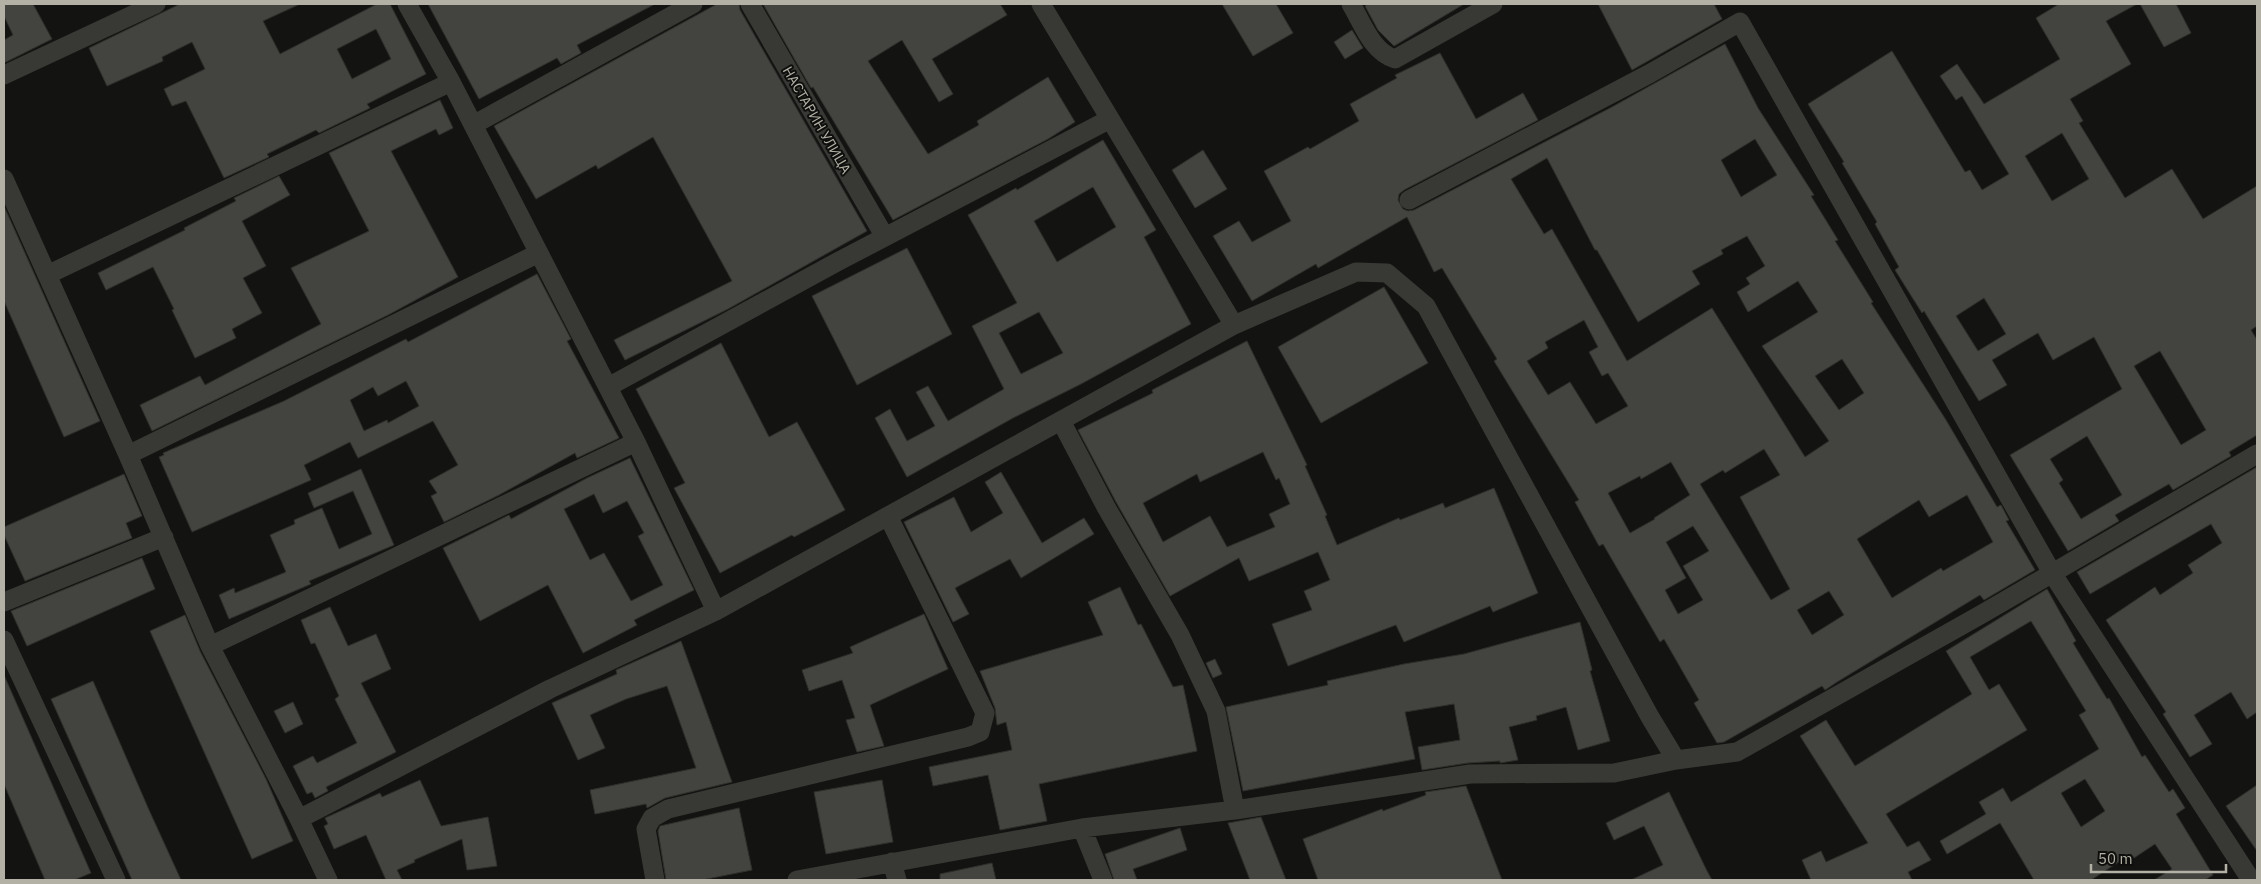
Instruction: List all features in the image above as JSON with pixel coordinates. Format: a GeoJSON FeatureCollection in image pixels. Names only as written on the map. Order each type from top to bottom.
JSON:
{"type":"FeatureCollection","features":[{"type":"Feature","properties":{"kind":"street"},"geometry":{"type":"LineString","coordinates":[[4,75],[156,4]]}},
{"type":"Feature","properties":{"kind":"street"},"geometry":{"type":"LineString","coordinates":[[407,4],[451,82],[636,442],[716,611]]}},
{"type":"Feature","properties":{"kind":"street"},"geometry":{"type":"LineString","coordinates":[[473,125],[693,4]]}},
{"type":"Feature","properties":{"kind":"street","name":"НАСТАРИН УЛИЦА"},"geometry":{"type":"LineString","coordinates":[[750,4],[885,237]]}},
{"type":"Feature","properties":{"kind":"street"},"geometry":{"type":"LineString","coordinates":[[1041,4],[1234,325]]}},
{"type":"Feature","properties":{"kind":"street"},"geometry":{"type":"LineString","coordinates":[[1351,4],[1376,48],[1382,54],[1395,59],[1494,4]]}},
{"type":"Feature","properties":{"kind":"street"},"geometry":{"type":"LineString","coordinates":[[1409,200],[1649,74],[1740,22],[2052,573],[2250,880]]}},
{"type":"Feature","properties":{"kind":"street"},"geometry":{"type":"LineString","coordinates":[[47,275],[451,82]]}},
{"type":"Feature","properties":{"kind":"street"},"geometry":{"type":"LineString","coordinates":[[608,387],[885,237],[1110,120]]}},
{"type":"Feature","properties":{"kind":"street"},"geometry":{"type":"LineString","coordinates":[[4,179],[128,455],[210,646],[299,819],[328,880]]}},
{"type":"Feature","properties":{"kind":"street"},"geometry":{"type":"LineString","coordinates":[[128,455],[539,253]]}},
{"type":"Feature","properties":{"kind":"street"},"geometry":{"type":"LineString","coordinates":[[299,819],[550,689],[716,611],[1234,325],[1356,272],[1388,273],[1426,306],[1650,717],[1676,760]]}},
{"type":"Feature","properties":{"kind":"street"},"geometry":{"type":"LineString","coordinates":[[1061,420],[1106,508],[1180,635],[1216,711],[1235,810]]}},
{"type":"Feature","properties":{"kind":"street"},"geometry":{"type":"LineString","coordinates":[[210,646],[636,442]]}},
{"type":"Feature","properties":{"kind":"street"},"geometry":{"type":"LineString","coordinates":[[797,880],[894,871],[1082,828],[1235,810],[1470,774],[1614,773],[1676,760],[1737,752],[2257,454]]}},
{"type":"Feature","properties":{"kind":"street"},"geometry":{"type":"LineString","coordinates":[[655,880],[646,830],[652,818],[668,809],[968,737],[980,732],[985,713],[888,516]]}},
{"type":"Feature","properties":{"kind":"street"},"geometry":{"type":"LineString","coordinates":[[4,602],[164,537]]}},
{"type":"Feature","properties":{"kind":"street"},"geometry":{"type":"LineString","coordinates":[[4,640],[116,880]]}},
{"type":"Feature","properties":{"kind":"street"},"geometry":{"type":"LineString","coordinates":[[1082,828],[1103,880]]}},
{"type":"Feature","properties":{"kind":"building"},"geometry":{"type":"Polygon","coordinates":[[[4,4],[33,4],[52,39],[4,63],[4,40],[13,35],[4,16],[4,4]]]}},
{"type":"Feature","properties":{"kind":"building"},"geometry":{"type":"Polygon","coordinates":[[[180,4],[300,4],[263,21],[280,54],[377,4],[390,4],[426,74],[367,104],[370,108],[319,133],[316,130],[267,154],[269,157],[224,178],[186,101],[172,106],[164,89],[205,69],[192,42],[162,57],[163,61],[107,86],[89,48],[180,4]],[[376,29],[337,49],[352,79],[391,59],[376,29]]]}},
{"type":"Feature","properties":{"kind":"building"},"geometry":{"type":"Polygon","coordinates":[[[428,4],[655,4],[577,45],[581,53],[561,64],[557,58],[479,99],[428,4]]]}},
{"type":"Feature","properties":{"kind":"building"},"geometry":{"type":"Polygon","coordinates":[[[717,4],[739,4],[740,10],[867,231],[728,309],[625,360],[614,340],[732,281],[653,137],[598,169],[596,165],[536,199],[494,126],[717,4]]]}},
{"type":"Feature","properties":{"kind":"building"},"geometry":{"type":"Polygon","coordinates":[[[763,4],[1000,4],[1007,15],[932,59],[953,94],[939,102],[902,40],[868,61],[928,154],[979,125],[977,121],[1048,77],[1075,122],[1048,139],[893,220],[813,87],[811,88],[763,4]]]}},
{"type":"Feature","properties":{"kind":"building"},"geometry":{"type":"Polygon","coordinates":[[[1222,4],[1276,4],[1293,33],[1253,56],[1222,4]]]}},
{"type":"Feature","properties":{"kind":"building"},"geometry":{"type":"Polygon","coordinates":[[[1368,4],[1464,4],[1394,46],[1378,30],[1365,6],[1368,4]]]}},
{"type":"Feature","properties":{"kind":"building"},"geometry":{"type":"Polygon","coordinates":[[[1598,4],[1714,4],[1722,19],[1632,70],[1598,4]]]}},
{"type":"Feature","properties":{"kind":"building"},"geometry":{"type":"Polygon","coordinates":[[[2059,4],[2137,4],[2106,21],[2131,64],[2070,99],[2083,121],[2079,123],[2125,198],[2172,169],[2203,219],[2257,186],[2257,326],[2251,330],[2257,340],[2257,435],[2229,452],[2231,456],[2173,490],[2169,484],[2115,515],[2119,521],[2068,551],[2010,455],[2122,389],[2094,337],[2053,360],[2038,333],[1992,360],[2007,385],[1979,401],[1924,311],[1922,313],[1895,270],[1899,267],[1875,224],[1877,222],[1842,163],[1844,162],[1808,104],[1892,51],[1965,172],[1970,170],[1982,190],[2009,174],[1962,96],[1956,100],[1940,76],[1957,64],[1984,104],[2060,59],[2036,18],[2059,4]],[[2062,133],[2025,156],[2052,201],[2089,179],[2062,133]],[[1984,298],[1956,316],[1978,351],[2006,334],[1984,298]],[[2160,351],[2134,366],[2181,445],[2206,430],[2160,351]],[[2087,436],[2050,459],[2063,480],[2059,483],[2081,519],[2122,495],[2087,436]]]}},
{"type":"Feature","properties":{"kind":"building"},"geometry":{"type":"Polygon","coordinates":[[[2140,4],[2176,4],[2191,33],[2164,47],[2140,4]]]}},
{"type":"Feature","properties":{"kind":"building"},"geometry":{"type":"Polygon","coordinates":[[[1352,30],[1363,48],[1345,59],[1334,42],[1352,30]]]}},
{"type":"Feature","properties":{"kind":"building"},"geometry":{"type":"Polygon","coordinates":[[[1725,44],[1758,108],[1814,195],[1811,196],[1838,240],[1835,241],[1873,302],[1871,303],[1946,420],[1997,507],[2001,505],[2009,520],[2006,521],[2035,570],[1984,600],[1980,595],[1825,690],[1822,686],[1724,742],[1717,743],[1694,703],[1699,700],[1664,639],[1660,642],[1603,544],[1599,546],[1575,502],[1579,500],[1494,361],[1497,359],[1442,268],[1434,272],[1407,217],[1318,268],[1316,264],[1252,301],[1213,236],[1239,221],[1252,242],[1291,221],[1264,171],[1308,147],[1310,149],[1359,121],[1350,104],[1397,78],[1395,75],[1440,53],[1476,119],[1523,93],[1538,120],[1404,190],[1399,194],[1398,200],[1403,209],[1408,211],[1414,210],[1612,107],[1725,44]],[[1755,139],[1721,160],[1741,197],[1777,175],[1755,139]],[[1547,158],[1511,179],[1544,234],[1552,229],[1627,361],[1712,308],[1805,457],[1829,441],[1762,346],[1818,312],[1798,281],[1748,312],[1737,292],[1750,284],[1746,278],[1765,266],[1747,236],[1721,250],[1723,254],[1692,271],[1700,284],[1638,322],[1597,250],[1595,250],[1547,158]],[[1584,320],[1545,342],[1548,348],[1527,361],[1548,395],[1570,382],[1596,424],[1628,406],[1608,373],[1602,376],[1589,352],[1598,347],[1584,320]],[[1842,359],[1815,376],[1839,410],[1864,393],[1842,359]],[[1764,449],[1725,473],[1723,470],[1700,484],[1771,600],[1790,589],[1740,497],[1780,475],[1764,449]],[[1671,462],[1641,479],[1640,476],[1608,493],[1630,533],[1655,519],[1690,495],[1671,462]],[[1967,495],[1929,517],[1919,500],[1857,539],[1892,598],[1941,568],[1943,571],[1993,542],[1967,495]],[[1693,526],[1666,542],[1686,578],[1665,590],[1678,614],[1703,600],[1683,566],[1709,551],[1693,526]],[[1829,591],[1797,610],[1812,635],[1844,615],[1829,591]]]}},
{"type":"Feature","properties":{"kind":"building"},"geometry":{"type":"Polygon","coordinates":[[[440,100],[453,128],[439,135],[436,129],[391,151],[458,277],[388,315],[152,431],[140,405],[200,376],[205,385],[321,324],[291,268],[369,231],[329,153],[440,100]]]}},
{"type":"Feature","properties":{"kind":"building"},"geometry":{"type":"Polygon","coordinates":[[[1103,140],[1156,230],[1144,237],[1191,324],[1081,384],[1013,418],[907,477],[875,418],[890,409],[907,441],[935,426],[916,392],[928,386],[948,421],[1004,389],[972,326],[1017,303],[968,215],[1016,188],[1017,190],[1103,140]],[[1093,187],[1034,221],[1057,262],[1116,227],[1093,187]],[[1039,312],[999,333],[1021,374],[1063,353],[1039,312]]]}},
{"type":"Feature","properties":{"kind":"building"},"geometry":{"type":"Polygon","coordinates":[[[1203,150],[1227,189],[1195,208],[1172,170],[1203,150]]]}},
{"type":"Feature","properties":{"kind":"building"},"geometry":{"type":"Polygon","coordinates":[[[279,176],[290,195],[242,221],[266,266],[243,278],[262,313],[232,329],[236,338],[195,358],[153,267],[106,290],[98,273],[185,230],[184,228],[236,201],[234,198],[279,176]]]}},
{"type":"Feature","properties":{"kind":"building"},"geometry":{"type":"Polygon","coordinates":[[[4,206],[100,421],[64,437],[4,301],[4,206]]]}},
{"type":"Feature","properties":{"kind":"building"},"geometry":{"type":"Polygon","coordinates":[[[907,248],[952,334],[857,385],[812,296],[907,248]]]}},
{"type":"Feature","properties":{"kind":"building"},"geometry":{"type":"Polygon","coordinates":[[[537,274],[571,339],[567,341],[619,438],[577,458],[575,453],[499,495],[444,522],[431,496],[437,493],[429,481],[458,465],[433,421],[358,458],[350,442],[304,465],[311,480],[192,532],[159,457],[164,455],[163,453],[284,401],[406,339],[408,342],[537,274]],[[406,381],[378,396],[373,387],[350,400],[364,431],[387,420],[388,423],[419,406],[406,381]]]}},
{"type":"Feature","properties":{"kind":"building"},"geometry":{"type":"Polygon","coordinates":[[[1384,287],[1428,363],[1321,423],[1278,347],[1384,287]]]}},
{"type":"Feature","properties":{"kind":"building"},"geometry":{"type":"Polygon","coordinates":[[[1247,341],[1307,465],[1305,466],[1327,515],[1325,516],[1337,545],[1399,518],[1400,520],[1443,503],[1445,508],[1494,488],[1538,593],[1493,612],[1490,606],[1404,642],[1396,625],[1288,666],[1272,624],[1312,610],[1304,591],[1330,580],[1318,552],[1249,581],[1239,558],[1170,596],[1116,502],[1078,430],[1153,393],[1152,390],[1247,341]],[[1263,452],[1200,482],[1197,474],[1143,503],[1163,542],[1210,516],[1227,547],[1275,527],[1269,514],[1290,504],[1279,478],[1276,480],[1263,452]]]}},
{"type":"Feature","properties":{"kind":"building"},"geometry":{"type":"Polygon","coordinates":[[[721,343],[769,437],[797,422],[845,510],[794,537],[792,535],[720,573],[674,488],[685,483],[636,389],[721,343]]]}},
{"type":"Feature","properties":{"kind":"building"},"geometry":{"type":"Polygon","coordinates":[[[630,458],[694,590],[634,620],[637,625],[583,653],[548,585],[480,621],[443,548],[509,515],[511,519],[587,478],[630,458]],[[594,494],[564,509],[590,560],[604,553],[631,601],[663,585],[638,536],[644,533],[627,501],[603,513],[594,494]]]}},
{"type":"Feature","properties":{"kind":"building"},"geometry":{"type":"Polygon","coordinates":[[[2257,467],[2257,712],[2247,719],[2231,692],[2194,715],[2212,744],[2190,757],[2163,714],[2166,712],[2106,620],[2155,587],[2160,595],[2193,573],[2188,565],[2222,543],[2211,524],[2090,594],[2077,572],[2257,467]]]}},
{"type":"Feature","properties":{"kind":"building"},"geometry":{"type":"Polygon","coordinates":[[[361,469],[394,545],[309,581],[311,584],[229,619],[219,595],[234,588],[235,593],[286,572],[270,535],[295,524],[294,520],[322,508],[339,549],[372,534],[353,491],[314,508],[308,493],[361,469]]]}},
{"type":"Feature","properties":{"kind":"building"},"geometry":{"type":"Polygon","coordinates":[[[1001,472],[1042,543],[1084,518],[1094,534],[1021,578],[1010,559],[955,588],[969,614],[953,622],[904,522],[954,497],[971,532],[1003,513],[985,482],[1001,472]]]}},
{"type":"Feature","properties":{"kind":"building"},"geometry":{"type":"Polygon","coordinates":[[[124,474],[142,516],[126,523],[132,538],[25,581],[4,535],[4,527],[124,474]]]}},
{"type":"Feature","properties":{"kind":"building"},"geometry":{"type":"Polygon","coordinates":[[[142,558],[155,589],[27,646],[11,611],[142,558]]]}},
{"type":"Feature","properties":{"kind":"building"},"geometry":{"type":"Polygon","coordinates":[[[1120,587],[1138,625],[1141,624],[1173,687],[1183,685],[1197,751],[1039,784],[1047,821],[1000,830],[988,775],[933,786],[929,767],[1012,750],[1006,722],[997,725],[995,708],[980,671],[1103,635],[1088,602],[1120,587]]]}},
{"type":"Feature","properties":{"kind":"building"},"geometry":{"type":"Polygon","coordinates":[[[2047,589],[2076,641],[2073,643],[2107,699],[2109,698],[2142,757],[2145,755],[2169,792],[2173,789],[2185,808],[2176,814],[2213,875],[2205,880],[2154,880],[2172,869],[2155,844],[2134,858],[2131,854],[2091,880],[2034,880],[2000,823],[1947,854],[1940,841],[1986,814],[1979,802],[2003,788],[2011,802],[2099,749],[2079,715],[2086,711],[2031,621],[1970,657],[1989,690],[1999,684],[2027,730],[1886,814],[1907,847],[1919,841],[1931,860],[1908,872],[1912,880],[1811,880],[1802,860],[1821,851],[1826,862],[1868,843],[1800,736],[1826,720],[1855,766],[1972,694],[1946,651],[2047,589]],[[2085,779],[2061,793],[2081,827],[2105,811],[2085,779]]]}},
{"type":"Feature","properties":{"kind":"building"},"geometry":{"type":"Polygon","coordinates":[[[330,607],[348,646],[376,634],[391,669],[361,683],[396,752],[326,787],[328,791],[315,798],[312,792],[307,794],[293,766],[313,756],[317,763],[357,743],[335,699],[339,696],[315,643],[311,644],[301,620],[330,607]]]}},
{"type":"Feature","properties":{"kind":"building"},"geometry":{"type":"Polygon","coordinates":[[[924,614],[948,669],[870,705],[884,746],[857,752],[846,720],[855,718],[842,680],[809,691],[802,670],[853,653],[850,647],[924,614]]]}},
{"type":"Feature","properties":{"kind":"building"},"geometry":{"type":"Polygon","coordinates":[[[185,615],[200,651],[266,779],[293,841],[252,859],[150,631],[185,615]]]}},
{"type":"Feature","properties":{"kind":"building"},"geometry":{"type":"Polygon","coordinates":[[[1580,622],[1592,670],[1590,671],[1610,741],[1578,750],[1566,707],[1536,716],[1537,720],[1509,727],[1518,760],[1500,763],[1500,761],[1468,763],[1422,770],[1418,747],[1460,740],[1454,704],[1405,712],[1415,759],[1243,791],[1226,707],[1328,685],[1327,681],[1404,664],[1464,654],[1580,622]]]}},
{"type":"Feature","properties":{"kind":"building"},"geometry":{"type":"Polygon","coordinates":[[[681,641],[732,782],[665,798],[647,808],[646,804],[595,814],[590,790],[696,768],[667,686],[626,699],[590,715],[605,748],[578,760],[552,703],[617,674],[616,670],[681,641]]]}},
{"type":"Feature","properties":{"kind":"building"},"geometry":{"type":"Polygon","coordinates":[[[1215,659],[1222,674],[1213,678],[1206,663],[1215,659]]]}},
{"type":"Feature","properties":{"kind":"building"},"geometry":{"type":"Polygon","coordinates":[[[4,675],[91,873],[74,880],[45,880],[4,784],[4,675]]]}},
{"type":"Feature","properties":{"kind":"building"},"geometry":{"type":"Polygon","coordinates":[[[93,681],[181,880],[132,880],[51,699],[93,681]]]}},
{"type":"Feature","properties":{"kind":"building"},"geometry":{"type":"Polygon","coordinates":[[[293,702],[303,724],[285,733],[274,711],[293,702]]]}},
{"type":"Feature","properties":{"kind":"building"},"geometry":{"type":"Polygon","coordinates":[[[420,780],[441,826],[488,817],[497,866],[467,870],[462,839],[414,860],[415,862],[397,870],[402,880],[386,880],[366,835],[334,849],[324,826],[328,824],[325,818],[380,793],[382,797],[420,780]]]}},
{"type":"Feature","properties":{"kind":"building"},"geometry":{"type":"Polygon","coordinates":[[[882,780],[893,842],[826,854],[814,792],[882,780]]]}},
{"type":"Feature","properties":{"kind":"building"},"geometry":{"type":"Polygon","coordinates":[[[2257,785],[2257,851],[2226,806],[2257,785]]]}},
{"type":"Feature","properties":{"kind":"building"},"geometry":{"type":"Polygon","coordinates":[[[1466,786],[1502,880],[1318,880],[1303,839],[1382,809],[1383,811],[1426,795],[1425,792],[1466,786]]]}},
{"type":"Feature","properties":{"kind":"building"},"geometry":{"type":"Polygon","coordinates":[[[1669,792],[1712,880],[1631,880],[1663,865],[1644,826],[1614,840],[1606,823],[1669,792]]]}},
{"type":"Feature","properties":{"kind":"building"},"geometry":{"type":"Polygon","coordinates":[[[739,808],[752,870],[702,880],[666,880],[658,831],[660,826],[739,808]]]}},
{"type":"Feature","properties":{"kind":"building"},"geometry":{"type":"Polygon","coordinates":[[[1261,817],[1286,880],[1250,880],[1228,823],[1261,817]]]}},
{"type":"Feature","properties":{"kind":"building"},"geometry":{"type":"Polygon","coordinates":[[[1180,828],[1187,850],[1133,869],[1137,880],[1114,880],[1105,854],[1180,828]]]}},
{"type":"Feature","properties":{"kind":"building"},"geometry":{"type":"Polygon","coordinates":[[[992,863],[996,880],[940,880],[940,874],[992,863]]]}}]}
